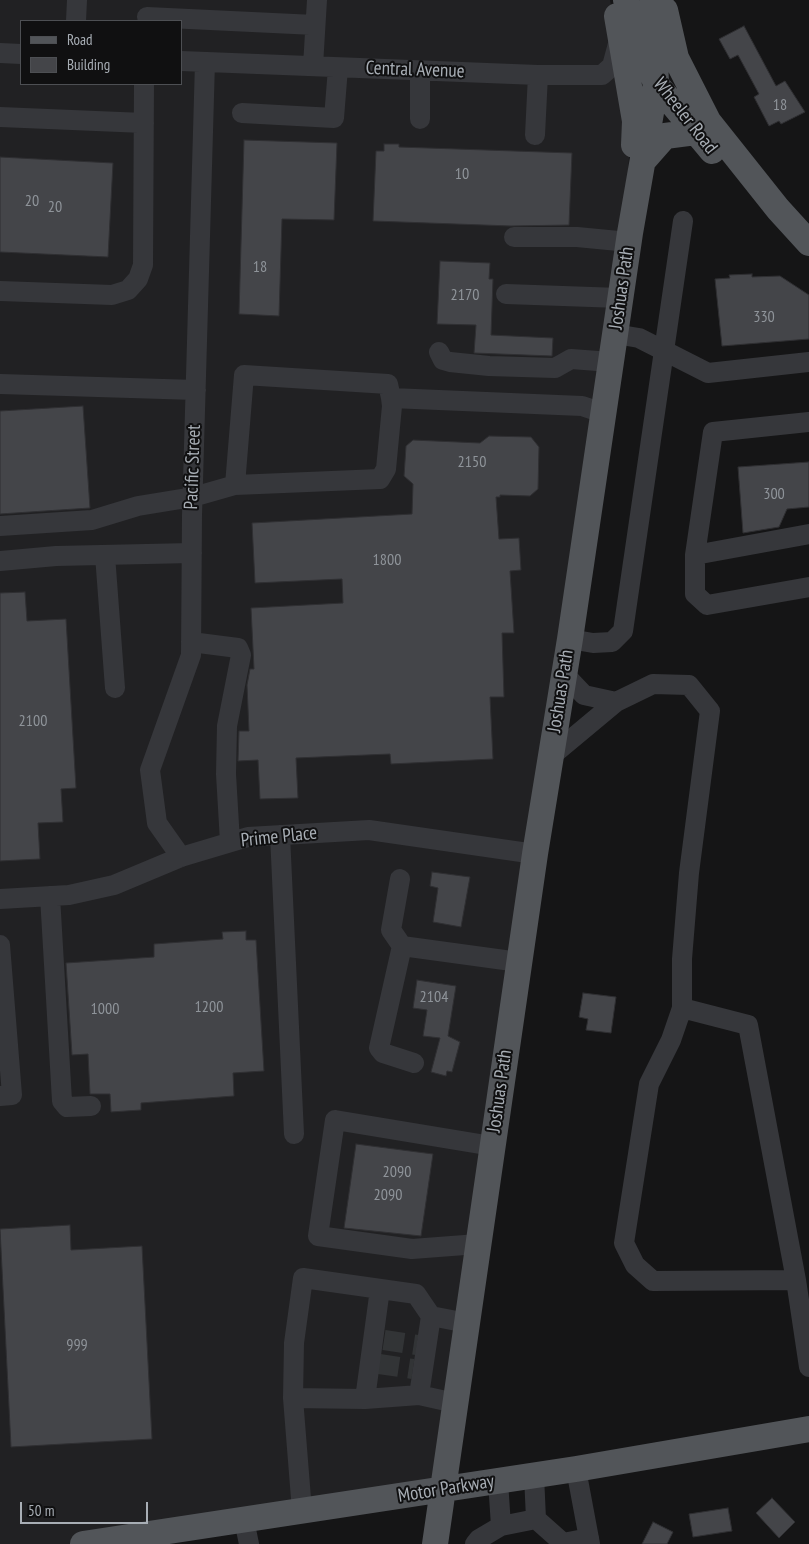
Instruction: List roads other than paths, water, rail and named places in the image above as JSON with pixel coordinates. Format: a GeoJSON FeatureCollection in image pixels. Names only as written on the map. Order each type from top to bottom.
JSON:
{"type":"FeatureCollection","features":[{"type":"Feature","properties":{"kind":"main road","name":"Joshuas Path"},"geometry":{"type":"LineString","coordinates":[[615,0],[634,121],[629,237]]}},
{"type":"Feature","properties":{"kind":"main road","name":"Wheeler Road"},"geometry":{"type":"LineString","coordinates":[[626,0],[656,84],[721,162],[778,209]]}},
{"type":"Feature","properties":{"kind":"main road","name":"Joshuas Path"},"geometry":{"type":"LineString","coordinates":[[435,1544],[535,854],[570,639],[629,237],[656,84],[653,0]]}},
{"type":"Feature","properties":{"kind":"main road","name":"Wheeler Road"},"geometry":{"type":"LineString","coordinates":[[662,0],[676,58],[708,121],[778,209],[809,243]]}},
{"type":"Feature","properties":{"kind":"main road"},"geometry":{"type":"LineString","coordinates":[[643,161],[665,136],[696,132]]}},
{"type":"Feature","properties":{"kind":"main road","name":"Motor Parkway"},"geometry":{"type":"LineString","coordinates":[[83,1544],[246,1532],[302,1511],[576,1469],[809,1429]]}},
{"type":"Feature","properties":{"kind":"street"},"geometry":{"type":"LineString","coordinates":[[76,20],[77,0]]}},
{"type":"Feature","properties":{"kind":"street"},"geometry":{"type":"LineString","coordinates":[[313,66],[317,0]]}},
{"type":"Feature","properties":{"kind":"street"},"geometry":{"type":"LineString","coordinates":[[147,13],[315,25]]}},
{"type":"Feature","properties":{"kind":"street","name":"Central Avenue"},"geometry":{"type":"LineString","coordinates":[[182,61],[538,75],[602,75],[612,66],[621,33]]}},
{"type":"Feature","properties":{"kind":"street"},"geometry":{"type":"LineString","coordinates":[[0,53],[20,54]]}},
{"type":"Feature","properties":{"kind":"street","name":"Pacific Street"},"geometry":{"type":"LineString","coordinates":[[181,857],[157,823],[150,770],[191,655],[193,497],[205,62]]}},
{"type":"Feature","properties":{"kind":"street"},"geometry":{"type":"LineString","coordinates":[[242,113],[334,118],[338,68]]}},
{"type":"Feature","properties":{"kind":"street"},"geometry":{"type":"LineString","coordinates":[[420,71],[420,119]]}},
{"type":"Feature","properties":{"kind":"street"},"geometry":{"type":"LineString","coordinates":[[535,135],[538,75]]}},
{"type":"Feature","properties":{"kind":"street"},"geometry":{"type":"LineString","coordinates":[[0,291],[112,295],[128,290],[138,279],[143,265],[144,85]]}},
{"type":"Feature","properties":{"kind":"street"},"geometry":{"type":"LineString","coordinates":[[0,117],[144,123]]}},
{"type":"Feature","properties":{"kind":"street","name":"Joshuas Path"},"geometry":{"type":"LineString","coordinates":[[570,639],[593,644],[612,642],[623,631],[683,221]]}},
{"type":"Feature","properties":{"kind":"street"},"geometry":{"type":"LineString","coordinates":[[514,237],[629,237]]}},
{"type":"Feature","properties":{"kind":"street"},"geometry":{"type":"LineString","coordinates":[[506,294],[620,298]]}},
{"type":"Feature","properties":{"kind":"street"},"geometry":{"type":"LineString","coordinates":[[615,334],[639,338],[708,373],[809,362]]}},
{"type":"Feature","properties":{"kind":"street"},"geometry":{"type":"LineString","coordinates":[[439,352],[444,360],[450,362],[489,366],[554,368],[571,359],[611,362]]}},
{"type":"Feature","properties":{"kind":"street"},"geometry":{"type":"LineString","coordinates":[[0,526],[92,520],[138,506],[193,497],[235,485],[380,479],[386,469],[392,406],[388,384],[244,375],[235,485]]}},
{"type":"Feature","properties":{"kind":"street"},"geometry":{"type":"LineString","coordinates":[[0,384],[196,390]]}},
{"type":"Feature","properties":{"kind":"street"},"geometry":{"type":"LineString","coordinates":[[391,398],[582,406],[603,413]]}},
{"type":"Feature","properties":{"kind":"street"},"geometry":{"type":"LineString","coordinates":[[809,422],[713,432],[694,556],[694,594],[707,604],[809,587]]}},
{"type":"Feature","properties":{"kind":"street"},"geometry":{"type":"LineString","coordinates":[[694,556],[809,534]]}},
{"type":"Feature","properties":{"kind":"street"},"geometry":{"type":"LineString","coordinates":[[0,560],[192,553]]}},
{"type":"Feature","properties":{"kind":"street"},"geometry":{"type":"LineString","coordinates":[[105,555],[114,688]]}},
{"type":"Feature","properties":{"kind":"street"},"geometry":{"type":"LineString","coordinates":[[191,642],[238,648],[241,655],[227,726],[226,774],[230,842]]}},
{"type":"Feature","properties":{"kind":"street"},"geometry":{"type":"LineString","coordinates":[[564,674],[584,695],[616,702]]}},
{"type":"Feature","properties":{"kind":"street"},"geometry":{"type":"LineString","coordinates":[[550,757],[616,702],[653,684],[689,685],[710,711],[689,873],[682,959],[682,1008],[671,1040],[649,1084],[624,1243],[635,1265],[652,1281],[796,1280]]}},
{"type":"Feature","properties":{"kind":"street","name":"Prime Place"},"geometry":{"type":"LineString","coordinates":[[0,899],[69,895],[114,885],[181,857],[248,836],[369,830],[535,854]]}},
{"type":"Feature","properties":{"kind":"street"},"geometry":{"type":"LineString","coordinates":[[280,835],[294,1134]]}},
{"type":"Feature","properties":{"kind":"street"},"geometry":{"type":"LineString","coordinates":[[400,879],[391,930],[402,946],[519,962]]}},
{"type":"Feature","properties":{"kind":"street"},"geometry":{"type":"LineString","coordinates":[[50,896],[62,1101],[67,1107],[90,1106]]}},
{"type":"Feature","properties":{"kind":"street"},"geometry":{"type":"LineString","coordinates":[[0,945],[12,1095],[0,1096]]}},
{"type":"Feature","properties":{"kind":"street"},"geometry":{"type":"LineString","coordinates":[[402,946],[379,1048],[383,1053],[414,1063]]}},
{"type":"Feature","properties":{"kind":"street"},"geometry":{"type":"LineString","coordinates":[[682,1008],[748,1025],[796,1280],[809,1366]]}},
{"type":"Feature","properties":{"kind":"street"},"geometry":{"type":"LineString","coordinates":[[478,1244],[412,1249],[318,1236],[335,1120],[492,1146]]}},
{"type":"Feature","properties":{"kind":"street"},"geometry":{"type":"LineString","coordinates":[[302,1511],[293,1398],[294,1343],[304,1278],[416,1294],[431,1316],[467,1323]]}},
{"type":"Feature","properties":{"kind":"street"},"geometry":{"type":"LineString","coordinates":[[364,1399],[374,1364],[378,1339],[380,1289]]}},
{"type":"Feature","properties":{"kind":"street"},"geometry":{"type":"LineString","coordinates":[[419,1395],[418,1370],[422,1346],[431,1316]]}},
{"type":"Feature","properties":{"kind":"street"},"geometry":{"type":"LineString","coordinates":[[293,1398],[364,1399],[419,1395],[455,1403]]}},
{"type":"Feature","properties":{"kind":"street"},"geometry":{"type":"LineString","coordinates":[[534,1475],[536,1519],[563,1542],[590,1541],[576,1469]]}},
{"type":"Feature","properties":{"kind":"street"},"geometry":{"type":"LineString","coordinates":[[498,1481],[501,1526]]}},
{"type":"Feature","properties":{"kind":"street"},"geometry":{"type":"LineString","coordinates":[[475,1544],[479,1539],[501,1526],[536,1519]]}},
{"type":"Feature","properties":{"kind":"tunnel"},"geometry":{"type":"LineString","coordinates":[[384,1340],[417,1345]]}},
{"type":"Feature","properties":{"kind":"tunnel"},"geometry":{"type":"LineString","coordinates":[[379,1364],[413,1369]]}}]}
